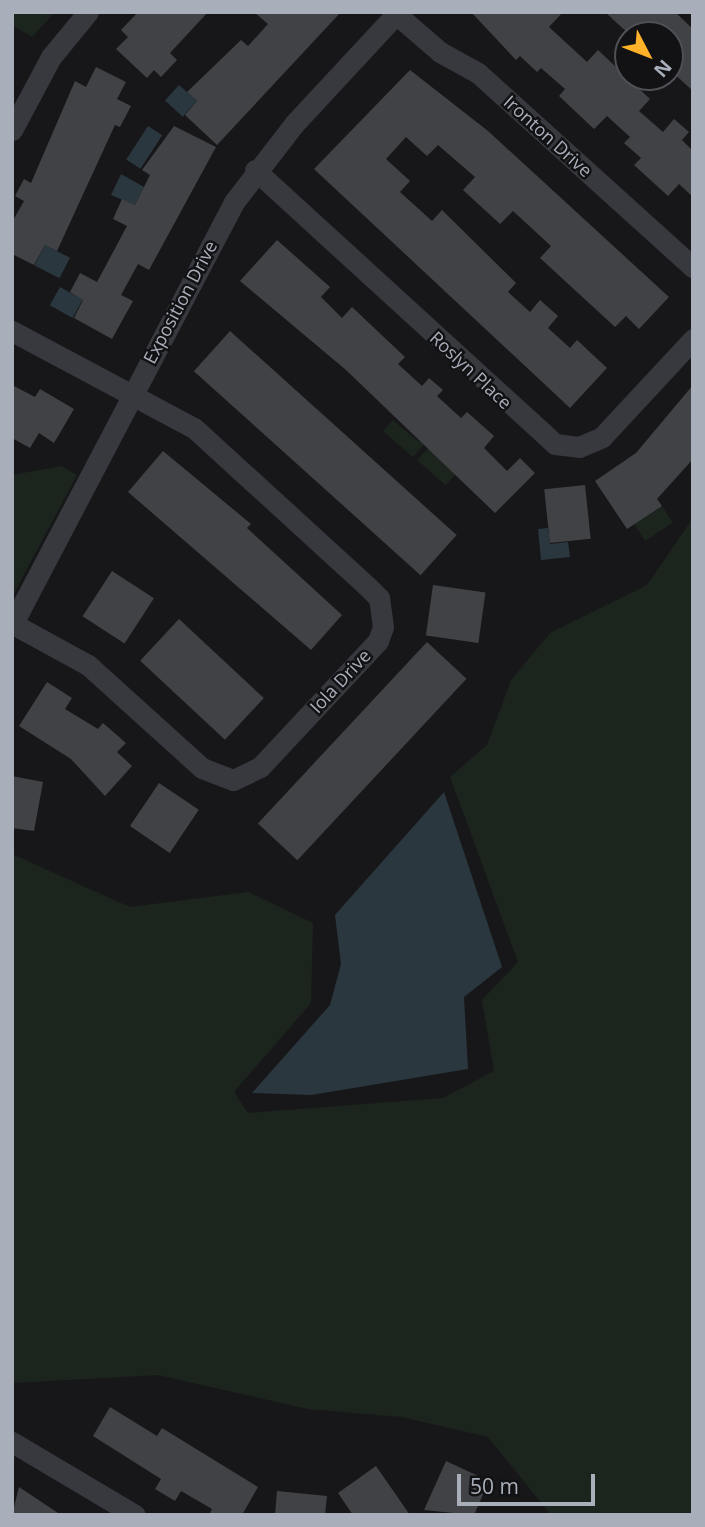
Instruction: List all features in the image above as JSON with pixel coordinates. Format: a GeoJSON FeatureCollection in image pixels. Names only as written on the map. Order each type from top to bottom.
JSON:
{"type":"FeatureCollection","features":[{"type":"Feature","properties":{"kind":"street"},"geometry":{"type":"LineString","coordinates":[[12,130],[51,57],[88,12]]}},
{"type":"Feature","properties":{"kind":"street","name":"Exposition Drive"},"geometry":{"type":"LineString","coordinates":[[13,624],[132,395],[255,170],[397,13]]}},
{"type":"Feature","properties":{"kind":"street","name":"Ironton Drive"},"geometry":{"type":"LineString","coordinates":[[397,13],[478,73],[693,267]]}},
{"type":"Feature","properties":{"kind":"street","name":"Roslyn Place"},"geometry":{"type":"LineString","coordinates":[[255,170],[555,444],[579,447],[602,437],[693,339]]}},
{"type":"Feature","properties":{"kind":"street","name":"Iola Drive"},"geometry":{"type":"LineString","coordinates":[[12,331],[194,428],[368,587],[383,613],[378,641],[260,767],[233,780],[202,768],[88,664],[13,624]]}},
{"type":"Feature","properties":{"kind":"street"},"geometry":{"type":"LineString","coordinates":[[12,1442],[135,1515]]}},
{"type":"Feature","properties":{"kind":"shaded area"},"geometry":{"type":"Polygon","coordinates":[[[12,12],[55,12],[32,37],[12,25],[12,12]]]}},
{"type":"Feature","properties":{"kind":"shaded area"},"geometry":{"type":"Polygon","coordinates":[[[179,85],[197,101],[183,117],[165,101],[179,85]]]}},
{"type":"Feature","properties":{"kind":"shaded area"},"geometry":{"type":"Polygon","coordinates":[[[148,126],[162,135],[140,169],[126,160],[148,126]]]}},
{"type":"Feature","properties":{"kind":"shaded area"},"geometry":{"type":"Polygon","coordinates":[[[121,174],[144,187],[135,205],[111,195],[121,174]]]}},
{"type":"Feature","properties":{"kind":"shaded area"},"geometry":{"type":"Polygon","coordinates":[[[45,245],[70,258],[60,278],[35,265],[45,245]]]}},
{"type":"Feature","properties":{"kind":"shaded area"},"geometry":{"type":"Polygon","coordinates":[[[60,287],[83,300],[73,318],[50,305],[60,287]]]}},
{"type":"Feature","properties":{"kind":"shaded area"},"geometry":{"type":"Polygon","coordinates":[[[393,420],[419,442],[427,441],[413,457],[383,431],[393,420]]]}},
{"type":"Feature","properties":{"kind":"shaded area"},"geometry":{"type":"Polygon","coordinates":[[[428,448],[456,473],[446,485],[417,460],[428,448]]]}},
{"type":"Feature","properties":{"kind":"shaded area"},"geometry":{"type":"Polygon","coordinates":[[[61,466],[77,475],[12,597],[12,475],[61,466]]]}},
{"type":"Feature","properties":{"kind":"shaded area"},"geometry":{"type":"Polygon","coordinates":[[[662,506],[673,523],[645,541],[634,524],[662,506]]]}},
{"type":"Feature","properties":{"kind":"shaded area"},"geometry":{"type":"Polygon","coordinates":[[[693,518],[693,1515],[551,1515],[488,1437],[402,1417],[308,1409],[158,1375],[12,1383],[12,854],[130,907],[248,892],[313,923],[311,1003],[234,1092],[248,1113],[443,1098],[494,1071],[482,1000],[518,962],[450,777],[487,745],[511,680],[550,633],[647,585],[693,518]]]}},
{"type":"Feature","properties":{"kind":"shaded area"},"geometry":{"type":"Polygon","coordinates":[[[548,528],[550,544],[568,542],[570,557],[541,560],[538,529],[548,528]]]}},
{"type":"Feature","properties":{"kind":"shaded area"},"geometry":{"type":"Polygon","coordinates":[[[444,792],[502,967],[464,997],[468,1069],[311,1095],[252,1093],[330,1005],[341,964],[335,915],[444,792]]]}},
{"type":"Feature","properties":{"kind":"building"},"geometry":{"type":"Polygon","coordinates":[[[138,12],[208,12],[170,53],[177,60],[161,77],[154,70],[147,78],[116,49],[128,37],[121,30],[138,12]]]}},
{"type":"Feature","properties":{"kind":"building"},"geometry":{"type":"Polygon","coordinates":[[[254,12],[341,12],[217,145],[185,115],[197,101],[187,92],[241,40],[248,46],[268,24],[254,12]]]}},
{"type":"Feature","properties":{"kind":"building"},"geometry":{"type":"Polygon","coordinates":[[[471,12],[563,12],[549,27],[587,62],[598,50],[614,65],[614,91],[642,91],[650,99],[639,111],[663,132],[674,119],[689,132],[682,140],[693,151],[693,197],[679,184],[668,196],[634,165],[641,158],[624,143],[630,137],[607,116],[594,129],[559,96],[565,89],[541,68],[537,72],[520,56],[516,60],[471,12]]]}},
{"type":"Feature","properties":{"kind":"building"},"geometry":{"type":"Polygon","coordinates":[[[605,12],[675,12],[693,29],[693,91],[684,83],[684,21],[615,21],[605,12]]]}},
{"type":"Feature","properties":{"kind":"building"},"geometry":{"type":"Polygon","coordinates":[[[96,67],[126,82],[117,99],[131,106],[120,127],[115,125],[57,251],[45,245],[34,265],[12,254],[12,222],[24,201],[15,196],[24,179],[31,183],[75,81],[86,87],[96,67]]]}},
{"type":"Feature","properties":{"kind":"building"},"geometry":{"type":"Polygon","coordinates":[[[410,70],[488,131],[669,297],[639,329],[626,316],[615,327],[540,258],[551,246],[513,211],[500,224],[463,190],[475,177],[438,145],[427,156],[406,137],[386,159],[410,181],[400,192],[432,221],[442,210],[516,283],[508,292],[530,312],[540,300],[558,316],[548,328],[570,348],[577,340],[607,368],[570,408],[314,169],[410,70]]]}},
{"type":"Feature","properties":{"kind":"building"},"geometry":{"type":"Polygon","coordinates":[[[174,126],[216,147],[149,270],[138,264],[121,295],[133,301],[112,339],[74,318],[83,300],[70,292],[80,273],[97,282],[127,226],[113,219],[122,199],[135,205],[150,175],[142,170],[174,126]]]}},
{"type":"Feature","properties":{"kind":"building"},"geometry":{"type":"Polygon","coordinates":[[[277,240],[330,287],[321,297],[342,318],[352,307],[405,357],[398,364],[422,386],[429,378],[443,390],[437,396],[461,418],[467,412],[494,436],[484,448],[507,471],[520,458],[535,473],[495,513],[346,370],[240,281],[277,240]]]}},
{"type":"Feature","properties":{"kind":"building"},"geometry":{"type":"Polygon","coordinates":[[[230,331],[457,535],[421,575],[194,371],[230,331]]]}},
{"type":"Feature","properties":{"kind":"building"},"geometry":{"type":"Polygon","coordinates":[[[12,385],[35,397],[40,389],[74,409],[54,443],[39,433],[30,448],[12,438],[12,385]]]}},
{"type":"Feature","properties":{"kind":"building"},"geometry":{"type":"Polygon","coordinates":[[[693,385],[693,459],[657,499],[662,506],[627,529],[595,481],[636,453],[693,385]]]}},
{"type":"Feature","properties":{"kind":"building"},"geometry":{"type":"Polygon","coordinates":[[[163,451],[251,524],[247,528],[342,615],[311,650],[128,492],[163,451]]]}},
{"type":"Feature","properties":{"kind":"building"},"geometry":{"type":"Polygon","coordinates":[[[585,485],[591,539],[550,543],[544,489],[585,485]]]}},
{"type":"Feature","properties":{"kind":"building"},"geometry":{"type":"Polygon","coordinates":[[[112,571],[154,598],[125,644],[83,616],[112,571]]]}},
{"type":"Feature","properties":{"kind":"building"},"geometry":{"type":"Polygon","coordinates":[[[433,585],[485,592],[478,643],[426,636],[433,585]]]}},
{"type":"Feature","properties":{"kind":"building"},"geometry":{"type":"Polygon","coordinates":[[[179,619],[264,698],[225,740],[140,661],[179,619]]]}},
{"type":"Feature","properties":{"kind":"building"},"geometry":{"type":"Polygon","coordinates":[[[427,642],[466,679],[297,860],[258,823],[427,642]]]}},
{"type":"Feature","properties":{"kind":"building"},"geometry":{"type":"Polygon","coordinates":[[[47,682],[72,698],[65,709],[98,729],[103,723],[126,743],[117,752],[132,766],[105,796],[71,759],[19,726],[47,682]]]}},
{"type":"Feature","properties":{"kind":"building"},"geometry":{"type":"Polygon","coordinates":[[[12,776],[43,782],[34,831],[12,828],[12,776]]]}},
{"type":"Feature","properties":{"kind":"building"},"geometry":{"type":"Polygon","coordinates":[[[159,783],[199,810],[170,853],[130,826],[159,783]]]}},
{"type":"Feature","properties":{"kind":"building"},"geometry":{"type":"Polygon","coordinates":[[[110,1407],[157,1436],[162,1428],[258,1487],[242,1515],[209,1515],[212,1509],[181,1491],[175,1501],[155,1489],[161,1479],[93,1436],[110,1407]]]}},
{"type":"Feature","properties":{"kind":"building"},"geometry":{"type":"Polygon","coordinates":[[[446,1461],[489,1481],[474,1515],[424,1510],[446,1461]]]}},
{"type":"Feature","properties":{"kind":"building"},"geometry":{"type":"Polygon","coordinates":[[[376,1466],[410,1515],[353,1515],[338,1493],[376,1466]]]}},
{"type":"Feature","properties":{"kind":"building"},"geometry":{"type":"Polygon","coordinates":[[[19,1487],[61,1515],[12,1515],[19,1487]]]}},
{"type":"Feature","properties":{"kind":"building"},"geometry":{"type":"Polygon","coordinates":[[[277,1491],[327,1496],[325,1515],[275,1515],[277,1491]]]}}]}
